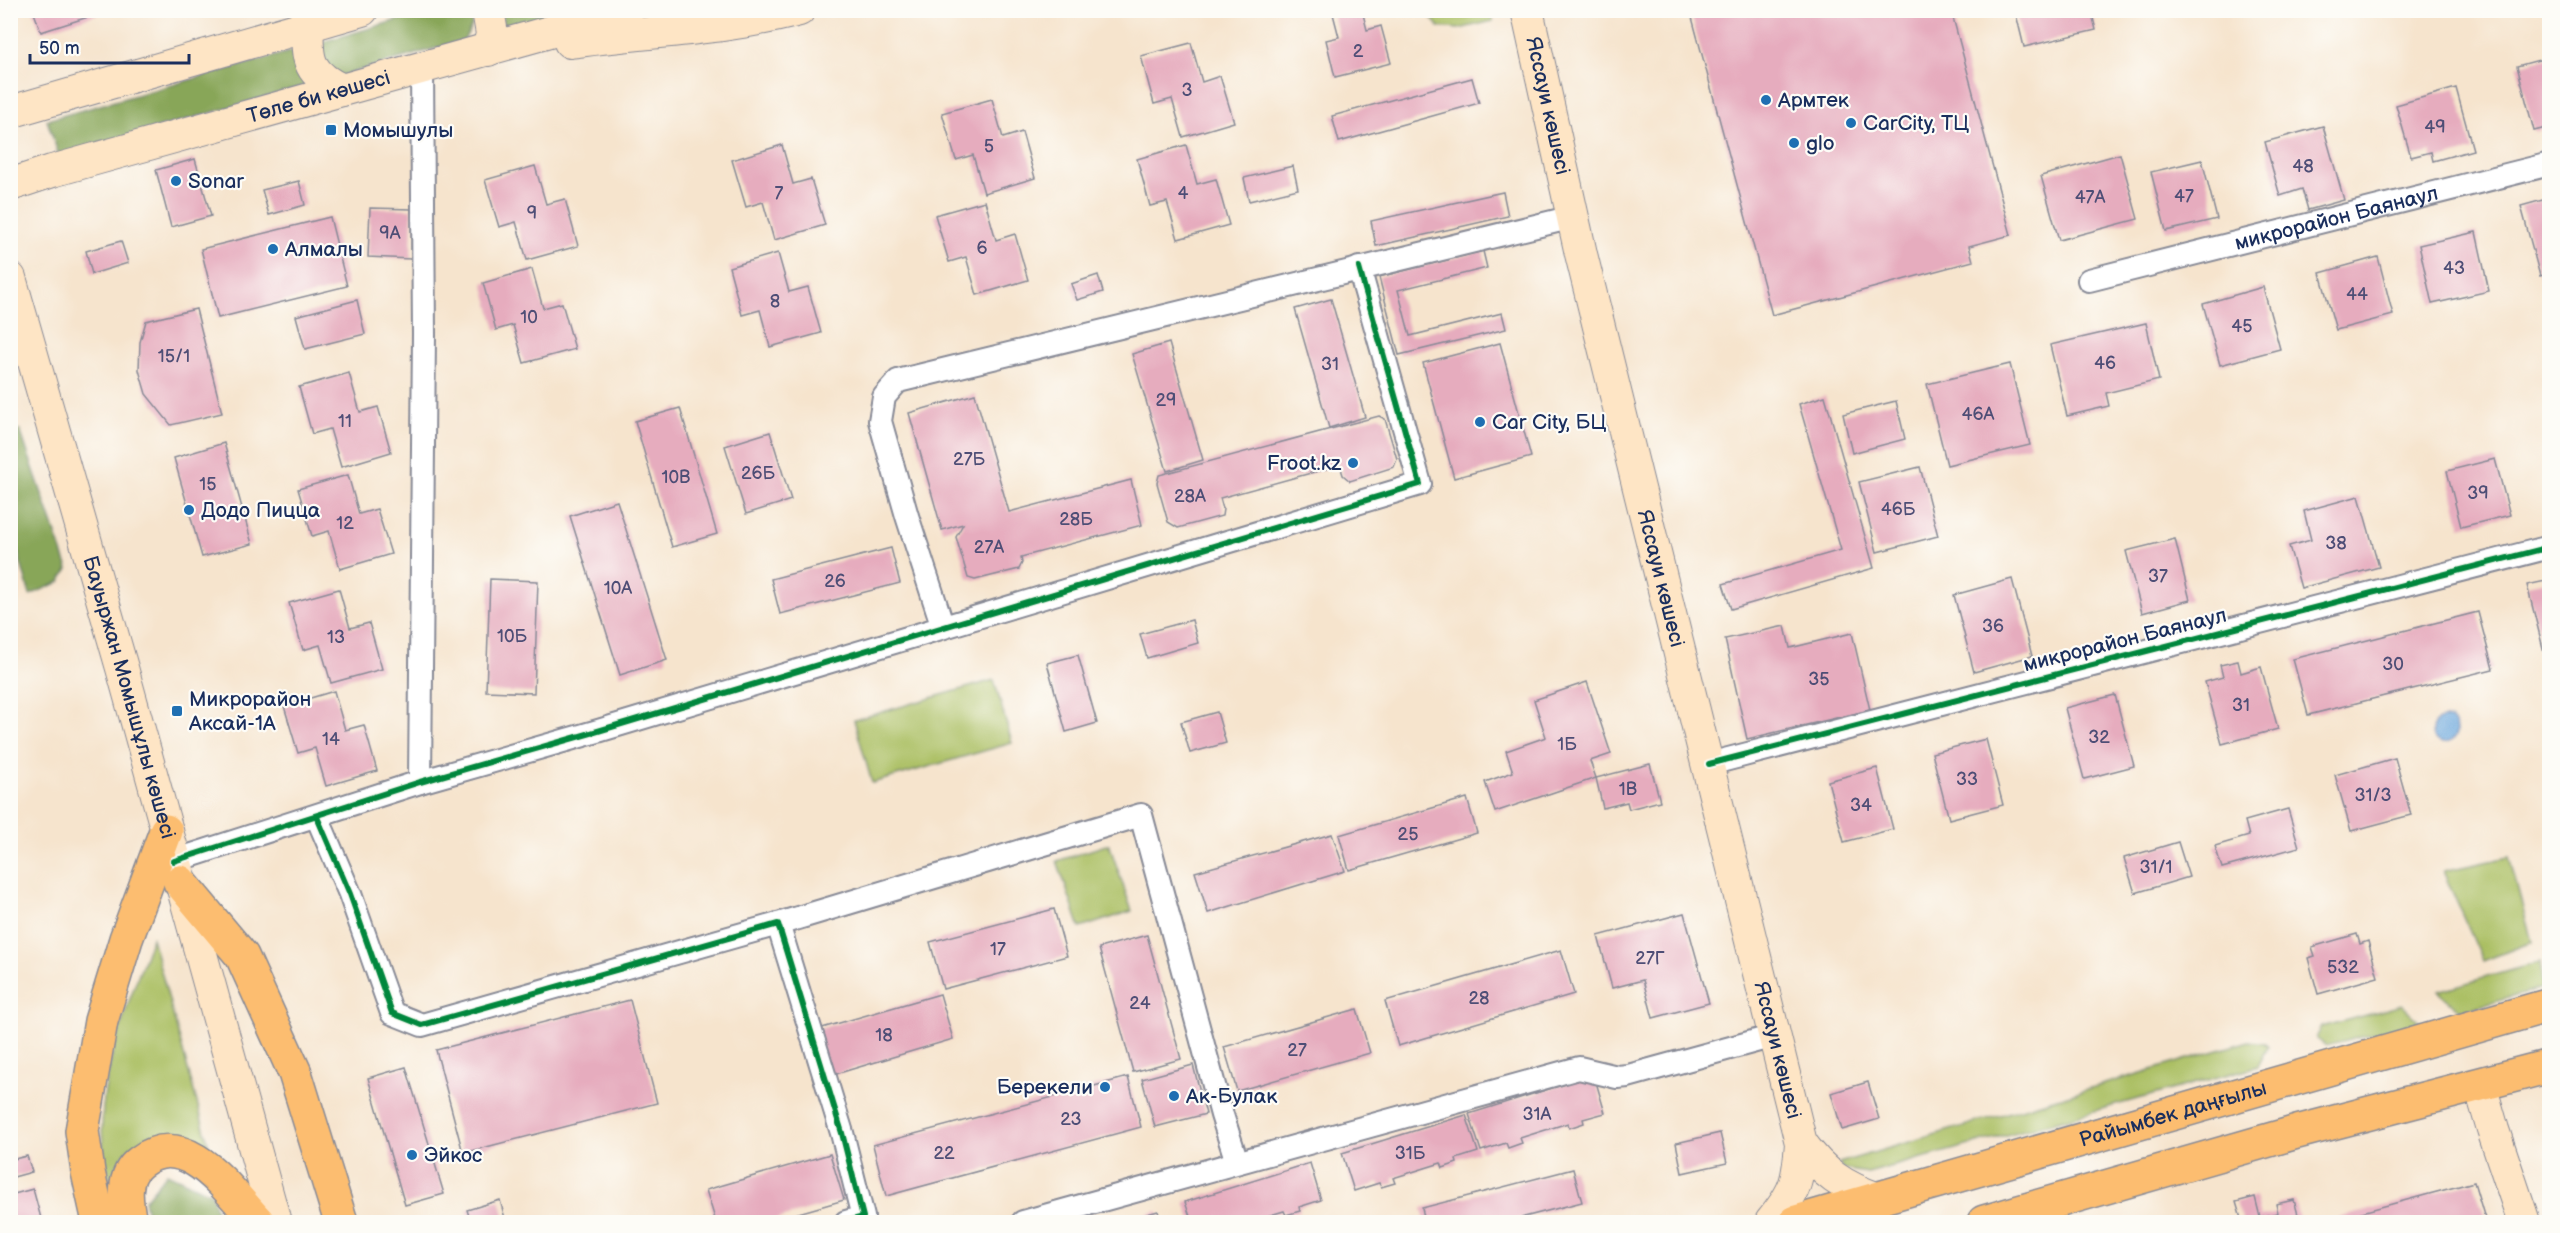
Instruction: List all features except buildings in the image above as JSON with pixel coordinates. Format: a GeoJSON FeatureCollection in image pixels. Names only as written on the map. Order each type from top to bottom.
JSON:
{"type":"FeatureCollection","features":[{"type":"Feature","properties":{"kind":"main road"},"geometry":{"type":"LineString","coordinates":[[10,112],[362,10]]}},
{"type":"Feature","properties":{"kind":"main road"},"geometry":{"type":"LineString","coordinates":[[478,53],[492,34],[488,10]]}},
{"type":"Feature","properties":{"kind":"main road","name":"Төле би көшесі"},"geometry":{"type":"LineString","coordinates":[[10,184],[628,10]]}},
{"type":"Feature","properties":{"kind":"main road"},"geometry":{"type":"LineString","coordinates":[[478,53],[583,40],[679,32],[774,17],[799,10]]}},
{"type":"Feature","properties":{"kind":"main road","name":"Яссауи көшесі"},"geometry":{"type":"LineString","coordinates":[[1527,10],[1573,217],[1801,1143]]}},
{"type":"Feature","properties":{"kind":"main road"},"geometry":{"type":"LineString","coordinates":[[308,26],[309,61],[321,78],[342,90]]}},
{"type":"Feature","properties":{"kind":"main road","name":"Бауыржан Момышұлы көшесі"},"geometry":{"type":"LineString","coordinates":[[10,278],[122,668],[275,1222]]}},
{"type":"Feature","properties":{"kind":"main road"},"geometry":{"type":"LineString","coordinates":[[99,1222],[82,1131],[99,1031],[126,939],[173,858],[242,956],[295,1073],[341,1222]]}},
{"type":"Feature","properties":{"kind":"main road","name":"Райымбек даңғылы"},"geometry":{"type":"LineString","coordinates":[[1796,1222],[2550,1005]]}},
{"type":"Feature","properties":{"kind":"main road"},"geometry":{"type":"LineString","coordinates":[[1984,1222],[2296,1132],[2550,1066]]}},
{"type":"Feature","properties":{"kind":"main road"},"geometry":{"type":"LineString","coordinates":[[2480,1085],[2524,1222]]}},
{"type":"Feature","properties":{"kind":"main road"},"geometry":{"type":"LineString","coordinates":[[1801,1143],[1817,1164],[1833,1178],[1850,1189],[1878,1199]]}},
{"type":"Feature","properties":{"kind":"main road"},"geometry":{"type":"LineString","coordinates":[[1771,1222],[1786,1202],[1798,1179],[1801,1143]]}},
{"type":"Feature","properties":{"kind":"main road"},"geometry":{"type":"LineString","coordinates":[[130,1222],[127,1187],[133,1170],[138,1163],[155,1154],[178,1151],[195,1159],[210,1171],[258,1222]]}},
{"type":"Feature","properties":{"kind":"street"},"geometry":{"type":"LineString","coordinates":[[420,782],[424,334],[422,68]]}},
{"type":"Feature","properties":{"kind":"street","name":"микрорайон Баянаул"},"geometry":{"type":"LineString","coordinates":[[2089,280],[2550,164]]}},
{"type":"Feature","properties":{"kind":"street"},"geometry":{"type":"LineString","coordinates":[[943,627],[907,516],[880,421],[884,397],[898,381],[1573,217]]}},
{"type":"Feature","properties":{"kind":"street"},"geometry":{"type":"LineString","coordinates":[[173,858],[317,817],[420,782],[1420,484],[1359,268]]}},
{"type":"Feature","properties":{"kind":"street","name":"микрорайон Баянаул"},"geometry":{"type":"LineString","coordinates":[[1709,764],[2550,547]]}},
{"type":"Feature","properties":{"kind":"street"},"geometry":{"type":"LineString","coordinates":[[317,817],[350,894],[392,1013],[422,1025],[778,924],[1141,815],[1222,1115],[1237,1162]]}},
{"type":"Feature","properties":{"kind":"street"},"geometry":{"type":"LineString","coordinates":[[778,924],[842,1133],[863,1217],[846,1222]]}},
{"type":"Feature","properties":{"kind":"street"},"geometry":{"type":"LineString","coordinates":[[1023,1222],[1579,1068],[1617,1077],[1628,1076],[1774,1036]]}},
{"type":"Feature","properties":{"kind":"green space"},"geometry":{"type":"Polygon","coordinates":[[[429,11],[471,11],[472,25],[464,40],[340,76],[331,75],[322,53],[325,41],[429,11]]]}},
{"type":"Feature","properties":{"kind":"green space"},"geometry":{"type":"Polygon","coordinates":[[[503,11],[576,11],[501,31],[503,11]]]}},
{"type":"Feature","properties":{"kind":"green space"},"geometry":{"type":"Polygon","coordinates":[[[1430,11],[1490,11],[1493,21],[1459,29],[1439,27],[1431,18],[1430,11]]]}},
{"type":"Feature","properties":{"kind":"green space"},"geometry":{"type":"Polygon","coordinates":[[[300,49],[308,85],[59,156],[47,120],[300,49]]]}},
{"type":"Feature","properties":{"kind":"green space"},"geometry":{"type":"Polygon","coordinates":[[[11,429],[20,430],[68,569],[60,582],[30,595],[11,528],[11,429]]]}},
{"type":"Feature","properties":{"kind":"green space"},"geometry":{"type":"Polygon","coordinates":[[[994,680],[1012,743],[872,783],[854,720],[994,680]]]}},
{"type":"Feature","properties":{"kind":"green space"},"geometry":{"type":"Polygon","coordinates":[[[1109,844],[1132,911],[1080,928],[1057,861],[1109,844]]]}},
{"type":"Feature","properties":{"kind":"green space"},"geometry":{"type":"Polygon","coordinates":[[[2509,857],[2532,942],[2483,961],[2443,871],[2509,857]]]}},
{"type":"Feature","properties":{"kind":"green space"},"geometry":{"type":"Polygon","coordinates":[[[152,938],[209,1146],[191,1136],[182,1134],[162,1133],[143,1139],[126,1152],[110,1180],[103,1144],[102,1118],[105,1092],[117,1039],[152,938]]]}},
{"type":"Feature","properties":{"kind":"green space"},"geometry":{"type":"Polygon","coordinates":[[[2540,962],[2542,989],[2461,1011],[2438,991],[2540,962]]]}},
{"type":"Feature","properties":{"kind":"green space"},"geometry":{"type":"Polygon","coordinates":[[[2402,1005],[2420,1022],[2326,1046],[2316,1038],[2322,1027],[2402,1005]]]}},
{"type":"Feature","properties":{"kind":"green space"},"geometry":{"type":"Polygon","coordinates":[[[2249,1041],[2265,1043],[2268,1047],[2258,1066],[1868,1173],[1842,1169],[1839,1163],[2249,1041]]]}},
{"type":"Feature","properties":{"kind":"green space"},"geometry":{"type":"Polygon","coordinates":[[[167,1173],[212,1194],[218,1222],[149,1222],[144,1201],[167,1173]]]}},
{"type":"Feature","properties":{"kind":"water"},"geometry":{"type":"Polygon","coordinates":[[[2444,719],[2449,720],[2455,726],[2455,736],[2449,742],[2444,743],[2439,742],[2433,736],[2432,731],[2433,726],[2439,720],[2444,719]]]}},
{"type":"Feature","properties":{"kind":"cycle path"},"geometry":{"type":"LineString","coordinates":[[174,861],[420,782],[598,731],[1420,484],[1359,268]]}},
{"type":"Feature","properties":{"kind":"cycle path"},"geometry":{"type":"LineString","coordinates":[[1709,764],[2550,547]]}},
{"type":"Feature","properties":{"kind":"cycle path"},"geometry":{"type":"LineString","coordinates":[[317,817],[350,894],[392,1013],[422,1025],[778,924],[842,1133],[863,1217],[846,1222]]}},
{"type":"Feature","properties":{"kind":"place","name":"Армтек"},"geometry":{"type":"Point","coordinates":[1766,100]}},
{"type":"Feature","properties":{"kind":"place","name":"CarCity, ТЦ"},"geometry":{"type":"Point","coordinates":[1851,123]}},
{"type":"Feature","properties":{"kind":"place","name":"Момышулы"},"geometry":{"type":"Point","coordinates":[331,130]}},
{"type":"Feature","properties":{"kind":"place","name":"glo"},"geometry":{"type":"Point","coordinates":[1794,143]}},
{"type":"Feature","properties":{"kind":"place","name":"Sonar"},"geometry":{"type":"Point","coordinates":[176,181]}},
{"type":"Feature","properties":{"kind":"place","name":"Алмалы"},"geometry":{"type":"Point","coordinates":[273,249]}},
{"type":"Feature","properties":{"kind":"place","name":"Car City, БЦ"},"geometry":{"type":"Point","coordinates":[1480,422]}},
{"type":"Feature","properties":{"kind":"place","name":"Froot.kz"},"geometry":{"type":"Point","coordinates":[1353,463]}},
{"type":"Feature","properties":{"kind":"place","name":"Додо Пицца"},"geometry":{"type":"Point","coordinates":[189,510]}},
{"type":"Feature","properties":{"kind":"place","name":"Микрорайон Аксай-1А"},"geometry":{"type":"Point","coordinates":[177,711]}},
{"type":"Feature","properties":{"kind":"place","name":"Берекели"},"geometry":{"type":"Point","coordinates":[1105,1087]}},
{"type":"Feature","properties":{"kind":"place","name":"Ак-Булак"},"geometry":{"type":"Point","coordinates":[1174,1096]}},
{"type":"Feature","properties":{"kind":"place","name":"Эйкос"},"geometry":{"type":"Point","coordinates":[412,1155]}}]}
